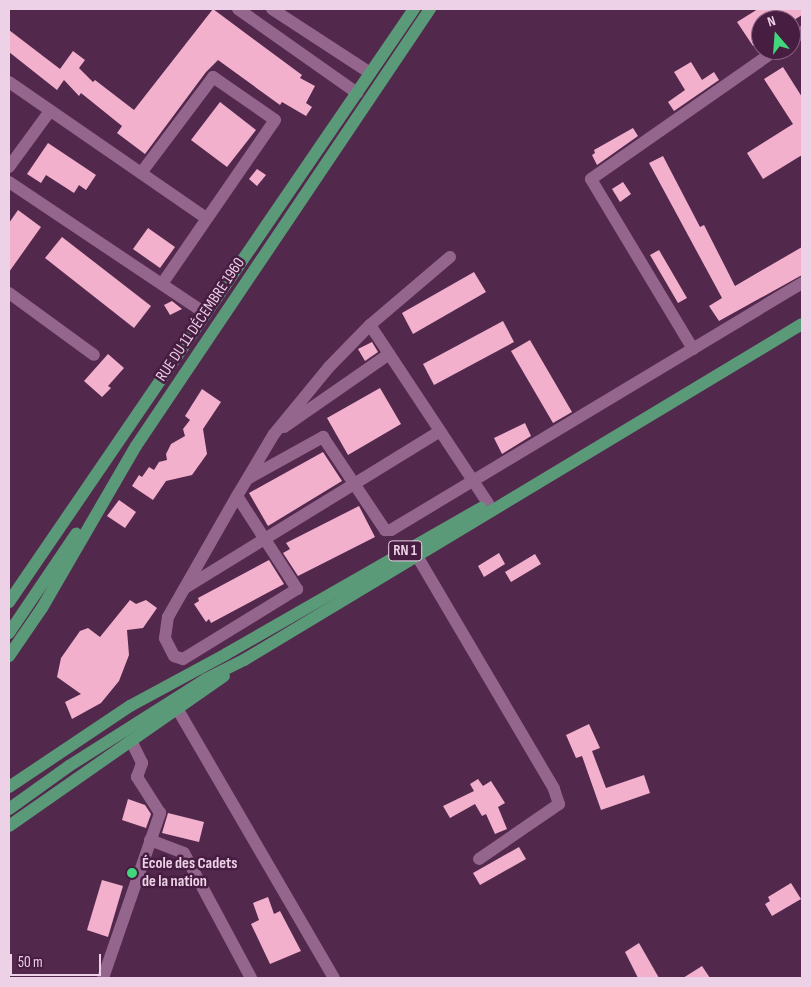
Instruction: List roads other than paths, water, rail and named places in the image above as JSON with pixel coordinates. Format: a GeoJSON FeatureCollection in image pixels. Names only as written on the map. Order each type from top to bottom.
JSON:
{"type":"FeatureCollection","features":[{"type":"Feature","properties":{"kind":"main road","name":"RUE DU 11 DÉCEMBRE 1960"},"geometry":{"type":"LineString","coordinates":[[9,602],[77,506],[414,9]]}},
{"type":"Feature","properties":{"kind":"main road","name":"RUE DU 11 DÉCEMBRE 1960"},"geometry":{"type":"LineString","coordinates":[[9,656],[42,608],[136,446],[430,9]]}},
{"type":"Feature","properties":{"kind":"main road","name":"RN 1"},"geometry":{"type":"LineString","coordinates":[[9,787],[130,706],[226,654],[488,503],[802,315]]}},
{"type":"Feature","properties":{"kind":"main road","name":"RN 1"},"geometry":{"type":"LineString","coordinates":[[9,826],[131,740],[178,710],[244,660],[802,324]]}},
{"type":"Feature","properties":{"kind":"main road"},"geometry":{"type":"LineString","coordinates":[[9,621],[64,541],[77,506]]}},
{"type":"Feature","properties":{"kind":"main road"},"geometry":{"type":"LineString","coordinates":[[9,633],[74,537],[97,513]]}},
{"type":"Feature","properties":{"kind":"main road"},"geometry":{"type":"LineString","coordinates":[[9,801],[75,754],[199,679],[226,654]]}},
{"type":"Feature","properties":{"kind":"main road"},"geometry":{"type":"LineString","coordinates":[[9,809],[69,766],[206,679],[244,660]]}},
{"type":"Feature","properties":{"kind":"lane"},"geometry":{"type":"LineString","coordinates":[[238,9],[357,92]]}},
{"type":"Feature","properties":{"kind":"lane"},"geometry":{"type":"LineString","coordinates":[[272,9],[370,73]]}},
{"type":"Feature","properties":{"kind":"lane"},"geometry":{"type":"LineString","coordinates":[[693,349],[591,179],[762,60]]}},
{"type":"Feature","properties":{"kind":"lane"},"geometry":{"type":"LineString","coordinates":[[141,174],[213,76],[275,120],[162,284]]}},
{"type":"Feature","properties":{"kind":"lane"},"geometry":{"type":"LineString","coordinates":[[9,82],[206,218]]}},
{"type":"Feature","properties":{"kind":"lane"},"geometry":{"type":"LineString","coordinates":[[9,167],[50,111]]}},
{"type":"Feature","properties":{"kind":"lane"},"geometry":{"type":"LineString","coordinates":[[9,182],[206,314]]}},
{"type":"Feature","properties":{"kind":"lane"},"geometry":{"type":"LineString","coordinates":[[237,496],[297,589],[183,659],[174,656],[165,638],[168,617],[237,496],[274,434],[329,367],[370,325],[450,257]]}},
{"type":"Feature","properties":{"kind":"lane"},"geometry":{"type":"LineString","coordinates":[[247,480],[323,437],[385,530],[391,530],[802,283]]}},
{"type":"Feature","properties":{"kind":"lane"},"geometry":{"type":"LineString","coordinates":[[9,293],[94,355]]}},
{"type":"Feature","properties":{"kind":"lane"},"geometry":{"type":"LineString","coordinates":[[370,325],[488,503]]}},
{"type":"Feature","properties":{"kind":"lane"},"geometry":{"type":"LineString","coordinates":[[274,434],[389,354]]}},
{"type":"Feature","properties":{"kind":"lane"},"geometry":{"type":"LineString","coordinates":[[183,590],[440,431]]}},
{"type":"Feature","properties":{"kind":"lane"},"geometry":{"type":"LineString","coordinates":[[417,556],[554,788],[560,804],[479,859]]}},
{"type":"Feature","properties":{"kind":"lane"},"geometry":{"type":"LineString","coordinates":[[178,710],[334,978]]}},
{"type":"Feature","properties":{"kind":"lane"},"geometry":{"type":"LineString","coordinates":[[103,978],[160,813],[137,777],[142,763],[131,740]]}},
{"type":"Feature","properties":{"kind":"lane"},"geometry":{"type":"LineString","coordinates":[[150,840],[184,853],[250,978]]}},
{"type":"Feature","properties":{"kind":"place","name":"École des Cadets de la nation"},"geometry":{"type":"Point","coordinates":[132,873]}}]}
